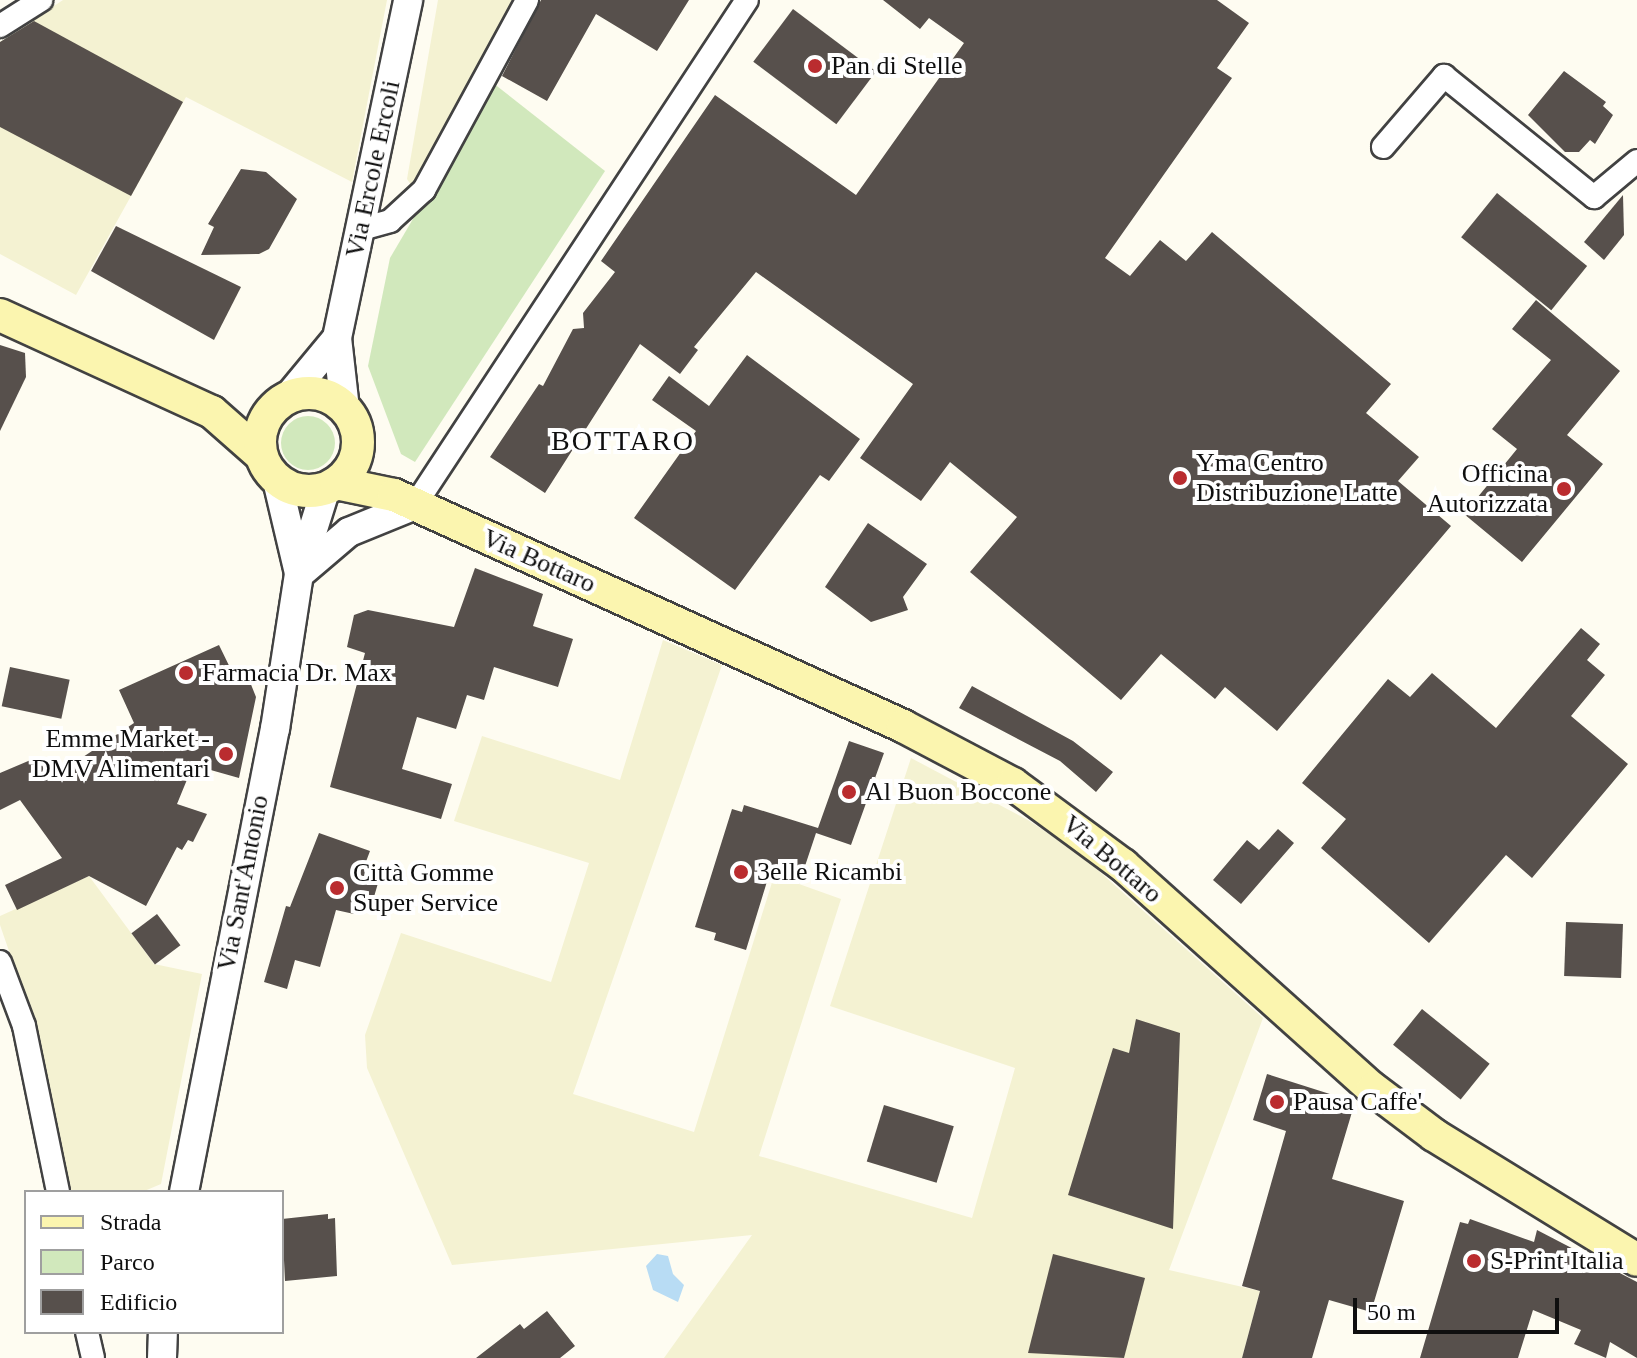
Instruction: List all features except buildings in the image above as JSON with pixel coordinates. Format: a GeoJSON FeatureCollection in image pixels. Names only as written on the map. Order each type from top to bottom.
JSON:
{"type":"FeatureCollection","features":[{"type":"Feature","properties":{"kind":"main road"},"geometry":{"type":"LineString","coordinates":[[0,315],[212,412],[269,468],[301,491],[331,486],[356,457],[358,441]]}},
{"type":"Feature","properties":{"kind":"main road"},"geometry":{"type":"LineString","coordinates":[[212,412],[280,403],[319,394],[345,409],[358,441],[405,500]]}},
{"type":"Feature","properties":{"kind":"main road"},"geometry":{"type":"LineString","coordinates":[[269,468],[259,439],[280,403]]}},
{"type":"Feature","properties":{"kind":"main road","name":"Via Bottaro"},"geometry":{"type":"LineString","coordinates":[[331,486],[405,500],[903,726],[1013,784],[1123,865],[1373,1089],[1447,1143],[1637,1260]]}},
{"type":"Feature","properties":{"kind":"street"},"geometry":{"type":"LineString","coordinates":[[0,26],[41,0]]}},
{"type":"Feature","properties":{"kind":"street","name":"Via Ercole Ercoli"},"geometry":{"type":"LineString","coordinates":[[345,409],[337,338],[408,0]]}},
{"type":"Feature","properties":{"kind":"street"},"geometry":{"type":"LineString","coordinates":[[361,229],[390,221],[424,190],[527,0]]}},
{"type":"Feature","properties":{"kind":"street"},"geometry":{"type":"LineString","coordinates":[[299,574],[349,532],[405,500],[747,0]]}},
{"type":"Feature","properties":{"kind":"street"},"geometry":{"type":"LineString","coordinates":[[1383,147],[1444,76],[1594,197],[1637,161]]}},
{"type":"Feature","properties":{"kind":"street","name":"Via Ercole Ercoli"},"geometry":{"type":"LineString","coordinates":[[280,403],[337,338]]}},
{"type":"Feature","properties":{"kind":"street","name":"Via Sant'Antonio"},"geometry":{"type":"LineString","coordinates":[[269,468],[299,574]]}},
{"type":"Feature","properties":{"kind":"street","name":"Via Sant'Antonio"},"geometry":{"type":"LineString","coordinates":[[184,1190],[275,729],[299,574],[331,486]]}},
{"type":"Feature","properties":{"kind":"street"},"geometry":{"type":"LineString","coordinates":[[0,962],[24,1026],[58,1190]]}},
{"type":"Feature","properties":{"kind":"street"},"geometry":{"type":"LineString","coordinates":[[87,1334],[93,1358]]}},
{"type":"Feature","properties":{"kind":"street"},"geometry":{"type":"LineString","coordinates":[[162,1358],[163,1334]]}},
{"type":"Feature","properties":{"kind":"shaded area"},"geometry":{"type":"Polygon","coordinates":[[[63,0],[387,0],[352,182],[186,97],[76,295],[0,254],[0,42],[63,0]]]}},
{"type":"Feature","properties":{"kind":"shaded area"},"geometry":{"type":"Polygon","coordinates":[[[438,0],[516,0],[420,179],[411,185],[407,179],[438,0]]]}},
{"type":"Feature","properties":{"kind":"shaded area"},"geometry":{"type":"Polygon","coordinates":[[[663,640],[722,665],[573,1094],[694,1132],[774,876],[841,899],[759,1156],[972,1218],[1015,1068],[830,1006],[911,758],[1028,820],[1082,856],[1263,1018],[1169,1270],[1260,1291],[1242,1358],[664,1358],[752,1235],[452,1265],[367,1068],[365,1035],[401,933],[551,982],[589,863],[454,821],[482,736],[620,780],[663,640]]]}},
{"type":"Feature","properties":{"kind":"shaded area"},"geometry":{"type":"Polygon","coordinates":[[[89,876],[154,964],[202,974],[161,1184],[147,1190],[68,1190],[30,1012],[0,925],[0,916],[89,876]]]}},
{"type":"Feature","properties":{"kind":"green space"},"geometry":{"type":"Polygon","coordinates":[[[493,83],[605,171],[415,462],[401,454],[368,366],[390,258],[493,83]]]}},
{"type":"Feature","properties":{"kind":"green space"},"geometry":{"type":"Polygon","coordinates":[[[308,416],[319,418],[327,424],[333,432],[333,454],[327,462],[319,468],[308,470],[297,468],[289,462],[283,454],[281,443],[283,432],[289,424],[297,418],[308,416]]]}},
{"type":"Feature","properties":{"kind":"water"},"geometry":{"type":"Polygon","coordinates":[[[657,1254],[668,1256],[673,1274],[684,1285],[678,1302],[653,1290],[646,1266],[657,1254]]]}},
{"type":"Feature","properties":{"kind":"place","name":"Pan di Stelle"},"geometry":{"type":"Point","coordinates":[815,66]}},
{"type":"Feature","properties":{"kind":"place","name":"Yma Centro Distribuzione Latte"},"geometry":{"type":"Point","coordinates":[1180,478]}},
{"type":"Feature","properties":{"kind":"place","name":"Officina Autorizzata"},"geometry":{"type":"Point","coordinates":[1564,489]}},
{"type":"Feature","properties":{"kind":"place","name":"Farmacia Dr. Max"},"geometry":{"type":"Point","coordinates":[186,673]}},
{"type":"Feature","properties":{"kind":"place","name":"Emme Market - DMV Alimentari"},"geometry":{"type":"Point","coordinates":[226,754]}},
{"type":"Feature","properties":{"kind":"place","name":"Al Buon Boccone"},"geometry":{"type":"Point","coordinates":[849,792]}},
{"type":"Feature","properties":{"kind":"place","name":"3elle Ricambi"},"geometry":{"type":"Point","coordinates":[741,872]}},
{"type":"Feature","properties":{"kind":"place","name":"Città Gomme Super Service"},"geometry":{"type":"Point","coordinates":[337,888]}},
{"type":"Feature","properties":{"kind":"place","name":"Pausa Caffe'"},"geometry":{"type":"Point","coordinates":[1277,1102]}},
{"type":"Feature","properties":{"kind":"place","name":"S-Print Italia"},"geometry":{"type":"Point","coordinates":[1474,1261]}},
{"type":"Feature","properties":{"kind":"district","name":"BOTTARO"},"geometry":{"type":"Point","coordinates":[623,441]}}]}
